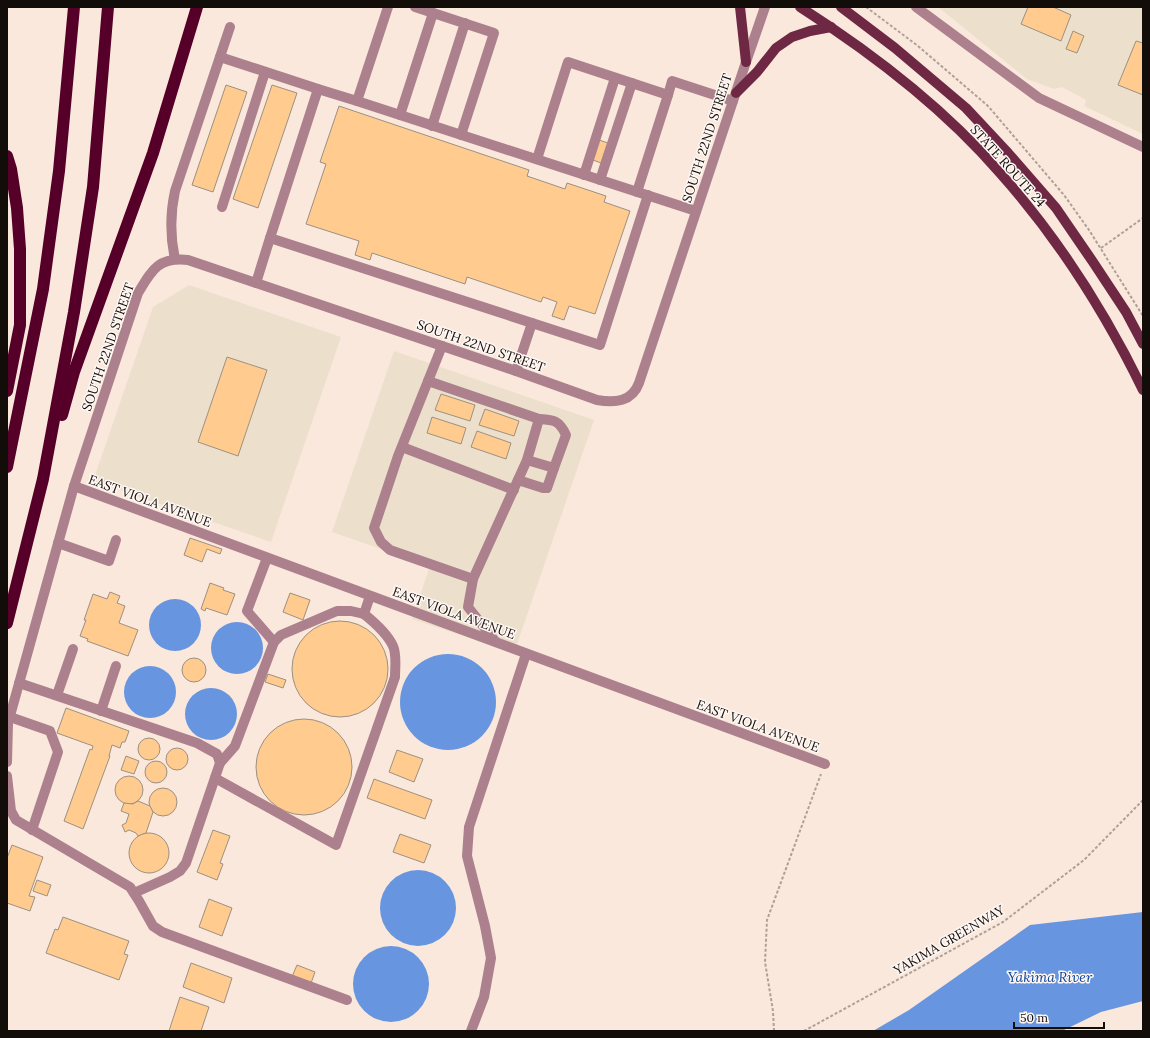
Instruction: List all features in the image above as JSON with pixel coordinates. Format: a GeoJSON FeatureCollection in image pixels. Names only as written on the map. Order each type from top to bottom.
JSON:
{"type":"FeatureCollection","features":[{"type":"Feature","properties":{"kind":"highway"},"geometry":{"type":"LineString","coordinates":[[7,466],[22,400],[43,289],[59,171],[74,7]]}},
{"type":"Feature","properties":{"kind":"highway"},"geometry":{"type":"LineString","coordinates":[[43,479],[74,312],[92,194],[108,7]]}},
{"type":"Feature","properties":{"kind":"highway"},"geometry":{"type":"LineString","coordinates":[[7,623],[43,479],[74,372],[153,153],[197,7]]}},
{"type":"Feature","properties":{"kind":"highway"},"geometry":{"type":"LineString","coordinates":[[7,156],[11,169],[17,208],[20,249],[20,324],[7,391]]}},
{"type":"Feature","properties":{"kind":"main road"},"geometry":{"type":"LineString","coordinates":[[740,7],[746,62]]}},
{"type":"Feature","properties":{"kind":"main road","name":"STATE ROUTE 24"},"geometry":{"type":"LineString","coordinates":[[800,7],[871,55],[932,105],[1000,172],[1037,217],[1070,262],[1102,313],[1143,390]]}},
{"type":"Feature","properties":{"kind":"main road","name":"STATE ROUTE 24"},"geometry":{"type":"LineString","coordinates":[[841,7],[895,48],[966,108],[1008,153],[1056,208],[1126,312],[1143,344]]}},
{"type":"Feature","properties":{"kind":"main road"},"geometry":{"type":"LineString","coordinates":[[734,97],[758,72],[776,48],[792,37],[810,31],[831,27]]}},
{"type":"Feature","properties":{"kind":"street"},"geometry":{"type":"LineString","coordinates":[[357,101],[388,7]]}},
{"type":"Feature","properties":{"kind":"street"},"geometry":{"type":"LineString","coordinates":[[415,7],[494,33],[461,135]]}},
{"type":"Feature","properties":{"kind":"street","name":"SOUTH 22ND STREET"},"geometry":{"type":"LineString","coordinates":[[7,762],[8,723],[74,486],[138,293],[149,274],[160,263],[175,259],[188,260],[516,371],[597,400],[608,402],[626,400],[634,393],[639,383],[765,7]]}},
{"type":"Feature","properties":{"kind":"street"},"geometry":{"type":"LineString","coordinates":[[916,7],[1038,98],[1143,146]]}},
{"type":"Feature","properties":{"kind":"street"},"geometry":{"type":"LineString","coordinates":[[400,115],[433,13]]}},
{"type":"Feature","properties":{"kind":"street"},"geometry":{"type":"LineString","coordinates":[[432,126],[465,23]]}},
{"type":"Feature","properties":{"kind":"street"},"geometry":{"type":"LineString","coordinates":[[175,259],[171,232],[171,217],[175,190],[230,27]]}},
{"type":"Feature","properties":{"kind":"street"},"geometry":{"type":"LineString","coordinates":[[220,57],[696,211]]}},
{"type":"Feature","properties":{"kind":"street"},"geometry":{"type":"LineString","coordinates":[[537,159],[568,62],[668,95]]}},
{"type":"Feature","properties":{"kind":"street"},"geometry":{"type":"LineString","coordinates":[[222,207],[265,72]]}},
{"type":"Feature","properties":{"kind":"street"},"geometry":{"type":"LineString","coordinates":[[584,175],[615,78]]}},
{"type":"Feature","properties":{"kind":"street"},"geometry":{"type":"LineString","coordinates":[[636,192],[672,81],[734,97]]}},
{"type":"Feature","properties":{"kind":"street"},"geometry":{"type":"LineString","coordinates":[[600,180],[632,83]]}},
{"type":"Feature","properties":{"kind":"street"},"geometry":{"type":"LineString","coordinates":[[256,283],[318,89]]}},
{"type":"Feature","properties":{"kind":"street"},"geometry":{"type":"LineString","coordinates":[[270,238],[600,345],[648,195]]}},
{"type":"Feature","properties":{"kind":"street"},"geometry":{"type":"LineString","coordinates":[[516,371],[532,323]]}},
{"type":"Feature","properties":{"kind":"street"},"geometry":{"type":"LineString","coordinates":[[442,346],[402,447],[374,528],[381,542],[390,550],[472,579]]}},
{"type":"Feature","properties":{"kind":"street"},"geometry":{"type":"LineString","coordinates":[[428,381],[539,419],[553,420],[562,426],[566,435],[547,488],[518,480]]}},
{"type":"Feature","properties":{"kind":"street"},"geometry":{"type":"LineString","coordinates":[[496,642],[468,608],[472,579],[527,460],[539,419]]}},
{"type":"Feature","properties":{"kind":"street"},"geometry":{"type":"LineString","coordinates":[[402,447],[514,490]]}},
{"type":"Feature","properties":{"kind":"street"},"geometry":{"type":"LineString","coordinates":[[527,460],[554,468]]}},
{"type":"Feature","properties":{"kind":"street","name":"EAST VIOLA AVENUE"},"geometry":{"type":"LineString","coordinates":[[74,486],[825,764]]}},
{"type":"Feature","properties":{"kind":"street"},"geometry":{"type":"LineString","coordinates":[[58,544],[109,561],[116,540]]}},
{"type":"Feature","properties":{"kind":"street"},"geometry":{"type":"LineString","coordinates":[[266,558],[247,611],[274,642]]}},
{"type":"Feature","properties":{"kind":"street"},"geometry":{"type":"LineString","coordinates":[[364,614],[370,596]]}},
{"type":"Feature","properties":{"kind":"street"},"geometry":{"type":"LineString","coordinates":[[134,893],[170,877],[180,871],[186,863],[220,763],[235,746],[274,642],[281,635],[337,611],[351,611],[364,614],[378,625],[393,646],[395,677],[336,845],[215,778]]}},
{"type":"Feature","properties":{"kind":"street"},"geometry":{"type":"LineString","coordinates":[[57,696],[73,650]]}},
{"type":"Feature","properties":{"kind":"street"},"geometry":{"type":"LineString","coordinates":[[471,1031],[484,997],[491,958],[485,926],[467,856],[469,826],[526,654]]}},
{"type":"Feature","properties":{"kind":"street"},"geometry":{"type":"LineString","coordinates":[[101,711],[116,666]]}},
{"type":"Feature","properties":{"kind":"street"},"geometry":{"type":"LineString","coordinates":[[19,683],[197,743],[217,754],[220,763]]}},
{"type":"Feature","properties":{"kind":"street"},"geometry":{"type":"LineString","coordinates":[[10,717],[50,731],[58,752],[32,830]]}},
{"type":"Feature","properties":{"kind":"street"},"geometry":{"type":"LineString","coordinates":[[7,776],[11,811],[16,820],[130,887],[153,926],[162,932],[347,1000]]}},
{"type":"Feature","properties":{"kind":"path"},"geometry":{"type":"LineString","coordinates":[[1101,248],[1143,218]]}},
{"type":"Feature","properties":{"kind":"path"},"geometry":{"type":"LineString","coordinates":[[774,1031],[773,1011],[765,962],[767,920],[825,764]]}},
{"type":"Feature","properties":{"kind":"path","name":"YAKIMA GREENWAY"},"geometry":{"type":"LineString","coordinates":[[804,1031],[1003,922],[1084,860],[1143,800]]}},
{"type":"Feature","properties":{"kind":"shaded area"},"geometry":{"type":"Polygon","coordinates":[[[938,7],[1143,7],[1143,134],[1084,106],[1086,100],[1062,87],[1054,89],[1027,79],[938,7]]]}},
{"type":"Feature","properties":{"kind":"shaded area"},"geometry":{"type":"Polygon","coordinates":[[[189,285],[341,337],[271,542],[93,481],[153,307],[189,285]]]}},
{"type":"Feature","properties":{"kind":"shaded area"},"geometry":{"type":"Polygon","coordinates":[[[394,351],[594,420],[514,653],[412,619],[430,566],[332,532],[394,351]]]}},
{"type":"Feature","properties":{"kind":"water"},"geometry":{"type":"Polygon","coordinates":[[[175,599],[189,603],[197,611],[201,625],[197,639],[189,647],[175,651],[161,647],[153,639],[149,625],[153,611],[161,603],[175,599]]]}},
{"type":"Feature","properties":{"kind":"water"},"geometry":{"type":"Polygon","coordinates":[[[237,622],[251,626],[259,634],[263,648],[259,662],[251,670],[237,674],[223,670],[215,662],[211,648],[215,634],[223,626],[237,622]]]}},
{"type":"Feature","properties":{"kind":"water"},"geometry":{"type":"Polygon","coordinates":[[[448,654],[466,658],[475,662],[482,668],[488,675],[492,684],[496,702],[492,720],[488,729],[482,736],[475,742],[466,746],[448,750],[430,746],[421,742],[414,736],[408,729],[404,720],[400,702],[404,684],[408,675],[414,668],[421,662],[430,658],[448,654]]]}},
{"type":"Feature","properties":{"kind":"water"},"geometry":{"type":"Polygon","coordinates":[[[150,666],[164,670],[172,678],[176,692],[172,706],[164,714],[150,718],[136,714],[128,706],[124,692],[128,678],[136,670],[150,666]]]}},
{"type":"Feature","properties":{"kind":"water"},"geometry":{"type":"Polygon","coordinates":[[[211,688],[225,692],[233,700],[237,714],[233,728],[225,736],[211,740],[197,736],[189,728],[185,714],[189,700],[197,692],[211,688]]]}},
{"type":"Feature","properties":{"kind":"water"},"geometry":{"type":"Polygon","coordinates":[[[418,870],[432,873],[445,881],[453,894],[456,908],[453,922],[445,935],[432,943],[418,946],[404,943],[391,935],[383,922],[380,908],[383,894],[391,881],[404,873],[418,870]]]}},
{"type":"Feature","properties":{"kind":"water","name":"Yakima River"},"geometry":{"type":"Polygon","coordinates":[[[1143,912],[1143,1001],[1101,1012],[1062,1031],[873,1031],[909,1010],[1030,925],[1143,912]]]}},
{"type":"Feature","properties":{"kind":"water"},"geometry":{"type":"Polygon","coordinates":[[[391,946],[405,949],[418,957],[426,970],[429,984],[426,998],[418,1011],[405,1019],[391,1022],[377,1019],[364,1011],[356,998],[353,984],[356,970],[364,957],[377,949],[391,946]]]}},
{"type":"Feature","properties":{"kind":"building"},"geometry":{"type":"Polygon","coordinates":[[[1028,7],[1053,7],[1071,15],[1061,41],[1021,24],[1028,7]]]}},
{"type":"Feature","properties":{"kind":"building"},"geometry":{"type":"Polygon","coordinates":[[[1073,31],[1084,36],[1077,53],[1066,49],[1073,31]]]}},
{"type":"Feature","properties":{"kind":"building"},"geometry":{"type":"Polygon","coordinates":[[[1136,41],[1143,43],[1143,95],[1118,85],[1136,41]]]}},
{"type":"Feature","properties":{"kind":"building"},"geometry":{"type":"Polygon","coordinates":[[[226,85],[247,92],[213,192],[192,185],[226,85]]]}},
{"type":"Feature","properties":{"kind":"building"},"geometry":{"type":"Polygon","coordinates":[[[272,85],[297,93],[258,208],[233,199],[272,85]]]}},
{"type":"Feature","properties":{"kind":"building"},"geometry":{"type":"Polygon","coordinates":[[[339,106],[529,170],[527,176],[565,189],[567,183],[606,196],[604,202],[630,211],[595,314],[569,306],[564,320],[552,316],[557,302],[543,297],[541,302],[467,277],[465,284],[372,253],[370,260],[355,255],[359,241],[306,224],[326,164],[320,162],[339,106]]]}},
{"type":"Feature","properties":{"kind":"building"},"geometry":{"type":"Polygon","coordinates":[[[599,140],[608,143],[601,163],[593,160],[599,140]]]}},
{"type":"Feature","properties":{"kind":"building"},"geometry":{"type":"Polygon","coordinates":[[[227,357],[267,370],[238,456],[198,442],[227,357]]]}},
{"type":"Feature","properties":{"kind":"building"},"geometry":{"type":"Polygon","coordinates":[[[441,394],[475,405],[470,421],[435,410],[441,394]]]}},
{"type":"Feature","properties":{"kind":"building"},"geometry":{"type":"Polygon","coordinates":[[[485,409],[519,421],[514,436],[479,425],[485,409]]]}},
{"type":"Feature","properties":{"kind":"building"},"geometry":{"type":"Polygon","coordinates":[[[432,417],[466,428],[461,444],[427,433],[432,417]]]}},
{"type":"Feature","properties":{"kind":"building"},"geometry":{"type":"Polygon","coordinates":[[[477,431],[511,443],[506,459],[471,447],[477,431]]]}},
{"type":"Feature","properties":{"kind":"building"},"geometry":{"type":"Polygon","coordinates":[[[190,538],[222,549],[220,554],[207,549],[202,562],[184,555],[190,538]]]}},
{"type":"Feature","properties":{"kind":"building"},"geometry":{"type":"Polygon","coordinates":[[[210,583],[235,594],[227,615],[206,608],[205,611],[201,609],[210,583]]]}},
{"type":"Feature","properties":{"kind":"building"},"geometry":{"type":"Polygon","coordinates":[[[110,592],[120,596],[117,603],[125,606],[119,623],[138,630],[128,656],[87,641],[88,639],[80,636],[93,594],[107,599],[110,592]]]}},
{"type":"Feature","properties":{"kind":"building"},"geometry":{"type":"Polygon","coordinates":[[[290,593],[310,600],[303,620],[283,612],[290,593]]]}},
{"type":"Feature","properties":{"kind":"building"},"geometry":{"type":"Polygon","coordinates":[[[340,621],[358,625],[374,635],[384,651],[388,669],[384,687],[374,703],[358,713],[340,717],[322,713],[306,703],[296,687],[292,669],[296,651],[306,635],[322,625],[340,621]]]}},
{"type":"Feature","properties":{"kind":"building"},"geometry":{"type":"Polygon","coordinates":[[[194,658],[202,662],[206,670],[202,678],[194,682],[186,678],[182,670],[186,662],[194,658]]]}},
{"type":"Feature","properties":{"kind":"building"},"geometry":{"type":"Polygon","coordinates":[[[268,674],[286,680],[283,688],[265,682],[268,674]]]}},
{"type":"Feature","properties":{"kind":"building"},"geometry":{"type":"Polygon","coordinates":[[[66,708],[129,731],[125,742],[122,742],[120,748],[112,745],[110,756],[83,829],[64,821],[90,749],[92,750],[93,746],[57,733],[66,708]]]}},
{"type":"Feature","properties":{"kind":"building"},"geometry":{"type":"Polygon","coordinates":[[[304,719],[322,723],[331,727],[338,733],[344,740],[348,749],[352,767],[348,785],[344,794],[338,801],[331,807],[322,811],[304,815],[286,811],[277,807],[270,801],[264,794],[260,785],[256,767],[260,749],[264,740],[270,733],[277,727],[286,723],[304,719]]]}},
{"type":"Feature","properties":{"kind":"building"},"geometry":{"type":"Polygon","coordinates":[[[149,738],[157,741],[160,749],[157,757],[149,760],[141,757],[138,749],[141,741],[149,738]]]}},
{"type":"Feature","properties":{"kind":"building"},"geometry":{"type":"Polygon","coordinates":[[[177,748],[185,751],[188,759],[185,767],[177,770],[169,767],[166,759],[169,751],[177,748]]]}},
{"type":"Feature","properties":{"kind":"building"},"geometry":{"type":"Polygon","coordinates":[[[397,750],[423,759],[414,782],[389,772],[397,750]]]}},
{"type":"Feature","properties":{"kind":"building"},"geometry":{"type":"Polygon","coordinates":[[[126,756],[139,761],[134,774],[121,770],[126,756]]]}},
{"type":"Feature","properties":{"kind":"building"},"geometry":{"type":"Polygon","coordinates":[[[156,761],[164,764],[167,772],[164,780],[156,783],[148,780],[145,772],[148,764],[156,761]]]}},
{"type":"Feature","properties":{"kind":"building"},"geometry":{"type":"Polygon","coordinates":[[[129,776],[139,780],[143,790],[139,800],[129,804],[119,800],[115,790],[119,780],[129,776]]]}},
{"type":"Feature","properties":{"kind":"building"},"geometry":{"type":"Polygon","coordinates":[[[374,779],[432,800],[425,819],[367,798],[374,779]]]}},
{"type":"Feature","properties":{"kind":"building"},"geometry":{"type":"Polygon","coordinates":[[[163,788],[173,792],[177,802],[173,812],[163,816],[153,812],[149,802],[153,792],[163,788]]]}},
{"type":"Feature","properties":{"kind":"building"},"geometry":{"type":"Polygon","coordinates":[[[138,801],[150,806],[153,812],[146,833],[138,836],[136,833],[129,830],[125,832],[122,825],[126,823],[129,814],[121,811],[124,803],[133,804],[138,801]]]}},
{"type":"Feature","properties":{"kind":"building"},"geometry":{"type":"Polygon","coordinates":[[[213,830],[230,836],[220,863],[223,864],[217,880],[197,872],[213,830]]]}},
{"type":"Feature","properties":{"kind":"building"},"geometry":{"type":"Polygon","coordinates":[[[153,833],[160,836],[166,842],[169,853],[168,861],[160,870],[153,873],[145,873],[138,870],[130,861],[129,849],[132,842],[141,834],[153,833]]]}},
{"type":"Feature","properties":{"kind":"building"},"geometry":{"type":"Polygon","coordinates":[[[400,834],[431,845],[424,863],[393,852],[400,834]]]}},
{"type":"Feature","properties":{"kind":"building"},"geometry":{"type":"Polygon","coordinates":[[[12,845],[43,857],[29,896],[35,897],[30,911],[7,903],[7,858],[12,845]]]}},
{"type":"Feature","properties":{"kind":"building"},"geometry":{"type":"Polygon","coordinates":[[[37,880],[51,885],[47,896],[33,891],[37,880]]]}},
{"type":"Feature","properties":{"kind":"building"},"geometry":{"type":"Polygon","coordinates":[[[209,899],[232,908],[222,936],[199,927],[209,899]]]}},
{"type":"Feature","properties":{"kind":"building"},"geometry":{"type":"Polygon","coordinates":[[[63,917],[129,941],[124,954],[128,955],[119,980],[46,953],[55,929],[58,930],[63,917]]]}},
{"type":"Feature","properties":{"kind":"building"},"geometry":{"type":"Polygon","coordinates":[[[191,963],[232,978],[224,1003],[183,987],[191,963]]]}},
{"type":"Feature","properties":{"kind":"building"},"geometry":{"type":"Polygon","coordinates":[[[297,965],[315,972],[310,986],[291,979],[297,965]]]}},
{"type":"Feature","properties":{"kind":"building"},"geometry":{"type":"Polygon","coordinates":[[[180,997],[209,1007],[201,1031],[169,1031],[180,997]]]}}]}
